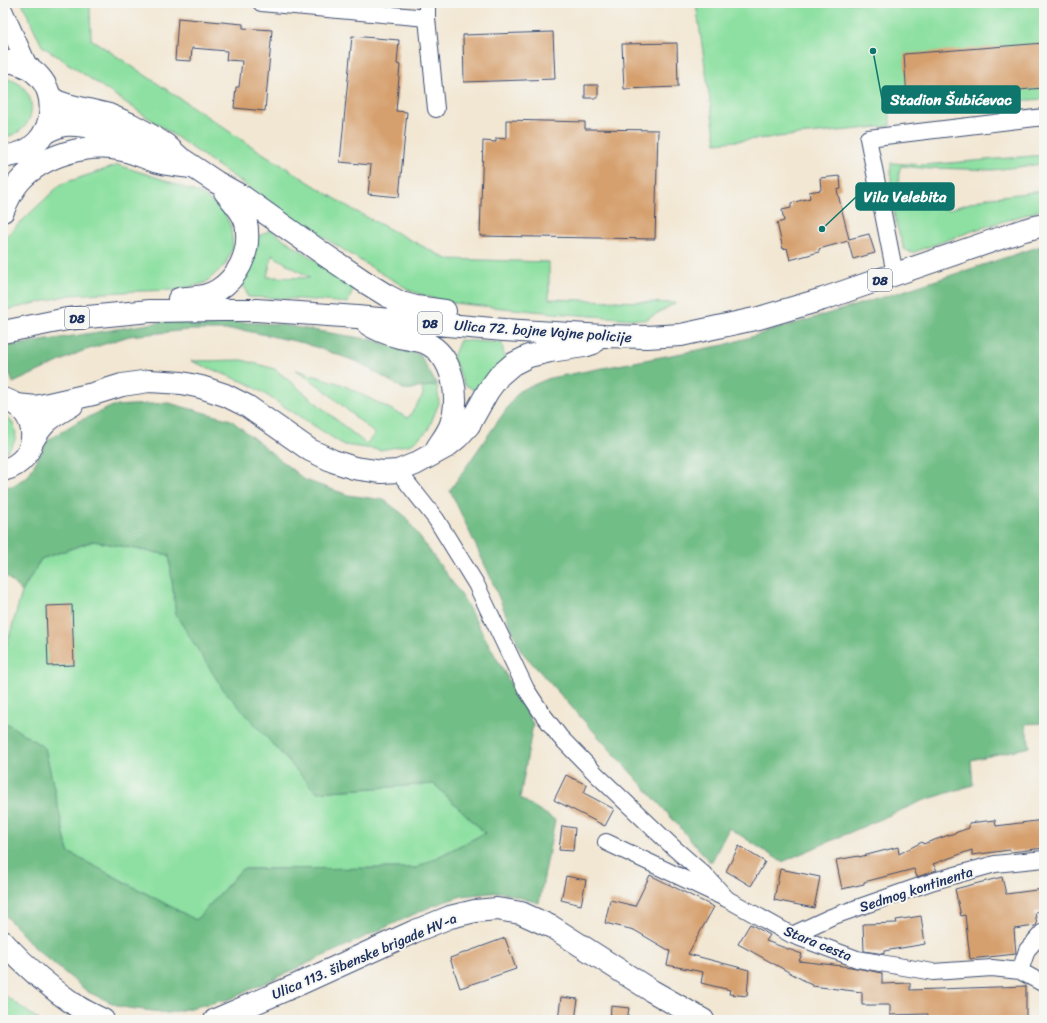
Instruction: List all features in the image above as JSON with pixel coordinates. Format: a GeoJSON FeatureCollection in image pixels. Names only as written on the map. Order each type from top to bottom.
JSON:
{"type":"FeatureCollection","features":[{"type":"Feature","properties":{"kind":"main road"},"geometry":{"type":"LineString","coordinates":[[3,61],[14,61],[28,67],[38,75],[46,85],[50,97],[51,110],[49,122],[38,142],[20,153],[5,157]]}},
{"type":"Feature","properties":{"kind":"main road"},"geometry":{"type":"LineString","coordinates":[[50,97],[62,104],[109,115],[152,136],[166,145],[187,163],[243,197],[365,282],[401,303],[416,307],[479,317],[504,330]]}},
{"type":"Feature","properties":{"kind":"main road"},"geometry":{"type":"LineString","coordinates":[[44,133],[63,125],[91,127],[122,136],[187,163]]}},
{"type":"Feature","properties":{"kind":"main road"},"geometry":{"type":"LineString","coordinates":[[3,212],[8,198],[19,182],[33,169],[48,160],[86,148],[122,150],[168,164],[187,163]]}},
{"type":"Feature","properties":{"kind":"main road"},"geometry":{"type":"LineString","coordinates":[[150,311],[166,302],[184,298],[201,297],[217,291],[237,270],[244,256],[247,240],[246,223],[239,208],[216,182]]}},
{"type":"Feature","properties":{"kind":"main road","name":"Ulica 72. bojne Vojne policije"},"geometry":{"type":"LineString","coordinates":[[3,332],[67,319],[150,311],[256,310],[504,330],[604,336],[648,337],[682,335],[760,318],[1024,230],[1044,225]]}},
{"type":"Feature","properties":{"kind":"main road"},"geometry":{"type":"LineString","coordinates":[[357,317],[386,333],[426,343],[438,351],[449,367],[454,386],[455,407],[451,424],[444,438],[433,454]]}},
{"type":"Feature","properties":{"kind":"main road"},"geometry":{"type":"LineString","coordinates":[[8,399],[36,406],[93,394],[122,385],[149,381],[182,383],[201,387],[225,395],[247,406],[310,450],[333,461],[354,468],[382,472],[398,471],[415,464],[446,447],[458,437],[469,425],[488,391],[499,376],[513,364],[529,356],[594,343],[604,336]]}},
{"type":"Feature","properties":{"kind":"main road"},"geometry":{"type":"LineString","coordinates":[[3,470],[10,469],[19,463],[27,454],[32,442],[43,425],[51,417],[93,394]]}},
{"type":"Feature","properties":{"kind":"main road"},"geometry":{"type":"LineString","coordinates":[[8,399],[26,414],[31,424],[33,433],[32,442]]}},
{"type":"Feature","properties":{"kind":"main road","name":"Ulica 113. šibenske brigade HV-a"},"geometry":{"type":"LineString","coordinates":[[215,1020],[450,917],[475,911],[497,909],[521,913],[552,927],[652,991],[703,1020]]}},
{"type":"Feature","properties":{"kind":"main road"},"geometry":{"type":"LineString","coordinates":[[3,942],[22,962],[48,985],[79,1007],[103,1020]]}},
{"type":"Feature","properties":{"kind":"street"},"geometry":{"type":"LineString","coordinates":[[261,3],[427,10],[436,109]]}},
{"type":"Feature","properties":{"kind":"street"},"geometry":{"type":"LineString","coordinates":[[3,11],[28,67]]}},
{"type":"Feature","properties":{"kind":"street"},"geometry":{"type":"LineString","coordinates":[[895,274],[868,138],[1044,117]]}},
{"type":"Feature","properties":{"kind":"street"},"geometry":{"type":"LineString","coordinates":[[398,471],[436,519],[476,584],[526,689],[560,737],[597,775],[707,877],[726,899]]}},
{"type":"Feature","properties":{"kind":"street","name":"Stara cesta"},"geometry":{"type":"LineString","coordinates":[[606,842],[726,899],[792,935],[857,959],[933,972],[992,968],[1020,972],[1044,984]]}},
{"type":"Feature","properties":{"kind":"street","name":"Sedmog kontinenta"},"geometry":{"type":"LineString","coordinates":[[792,935],[831,917],[934,880],[995,864],[1044,859]]}},
{"type":"Feature","properties":{"kind":"street"},"geometry":{"type":"LineString","coordinates":[[1020,972],[1027,950],[1044,932]]}},
{"type":"Feature","properties":{"kind":"green space"},"geometry":{"type":"Polygon","coordinates":[[[22,3],[90,3],[91,39],[248,144],[355,211],[447,259],[549,262],[549,299],[676,303],[645,320],[444,302],[411,291],[283,211],[42,46],[22,3]]]}},
{"type":"Feature","properties":{"kind":"green space"},"geometry":{"type":"Polygon","coordinates":[[[696,3],[1044,3],[1044,99],[890,110],[890,126],[716,143],[696,3]]]}},
{"type":"Feature","properties":{"kind":"green space"},"geometry":{"type":"Polygon","coordinates":[[[3,78],[15,82],[24,89],[30,98],[32,108],[30,118],[24,127],[15,134],[3,137],[3,78]]]}},
{"type":"Feature","properties":{"kind":"green space"},"geometry":{"type":"Polygon","coordinates":[[[1044,155],[1044,209],[975,230],[912,253],[904,249],[891,200],[891,163],[923,165],[1044,155]],[[1043,164],[993,170],[931,169],[901,166],[899,172],[901,188],[909,201],[948,210],[986,198],[1042,191],[1043,164]]]}},
{"type":"Feature","properties":{"kind":"green space"},"geometry":{"type":"Polygon","coordinates":[[[118,165],[162,179],[201,194],[223,210],[231,227],[233,247],[225,265],[205,283],[177,290],[70,295],[3,311],[3,263],[7,235],[61,184],[118,165]]]}},
{"type":"Feature","properties":{"kind":"green space"},"geometry":{"type":"Polygon","coordinates":[[[270,230],[354,286],[348,303],[248,297],[242,281],[256,238],[270,230]],[[272,255],[267,277],[310,278],[272,255]]]}},
{"type":"Feature","properties":{"kind":"green space"},"geometry":{"type":"Polygon","coordinates":[[[1044,245],[1044,723],[1025,724],[1030,747],[971,760],[973,785],[922,801],[782,862],[729,828],[711,863],[521,651],[490,576],[450,490],[519,391],[550,378],[724,345],[903,291],[1044,245]]]}},
{"type":"Feature","properties":{"kind":"green space"},"geometry":{"type":"Polygon","coordinates":[[[181,319],[276,324],[373,340],[420,355],[437,385],[405,390],[358,362],[304,343],[242,330],[189,330],[129,336],[80,352],[13,383],[3,353],[3,347],[181,319]]]}},
{"type":"Feature","properties":{"kind":"green space"},"geometry":{"type":"Polygon","coordinates":[[[460,340],[502,343],[505,363],[479,393],[464,384],[453,357],[460,340]]]}},
{"type":"Feature","properties":{"kind":"green space"},"geometry":{"type":"Polygon","coordinates":[[[242,360],[275,369],[366,444],[375,434],[322,388],[296,370],[341,384],[408,418],[423,395],[422,387],[437,385],[439,403],[428,430],[412,444],[381,450],[344,445],[249,384],[191,361],[242,360]]]}},
{"type":"Feature","properties":{"kind":"green space"},"geometry":{"type":"Polygon","coordinates":[[[169,403],[231,420],[305,480],[348,495],[384,500],[404,515],[462,596],[533,724],[520,798],[555,820],[539,903],[500,892],[462,896],[432,906],[230,999],[168,1013],[121,1007],[88,992],[34,947],[3,913],[3,721],[45,748],[68,852],[196,920],[242,869],[416,868],[485,833],[434,784],[316,792],[222,688],[176,615],[169,555],[93,541],[41,559],[22,592],[3,573],[3,487],[12,486],[28,476],[48,440],[77,422],[113,406],[169,403]]]}},
{"type":"Feature","properties":{"kind":"green space"},"geometry":{"type":"Polygon","coordinates":[[[3,416],[13,423],[16,434],[12,446],[3,453],[3,416]]]}},
{"type":"Feature","properties":{"kind":"green space"},"geometry":{"type":"Polygon","coordinates":[[[94,541],[169,555],[176,615],[316,792],[434,784],[485,833],[416,868],[242,869],[196,920],[68,852],[45,748],[3,721],[3,658],[22,592],[41,559],[94,541]]]}},
{"type":"Feature","properties":{"kind":"green space"},"geometry":{"type":"Polygon","coordinates":[[[3,994],[39,1020],[3,1020],[3,994]]]}},
{"type":"Feature","properties":{"kind":"building"},"geometry":{"type":"Polygon","coordinates":[[[178,18],[243,24],[243,28],[272,30],[265,111],[234,108],[236,87],[239,87],[242,61],[226,60],[227,51],[192,48],[191,61],[175,60],[178,18]]]}},
{"type":"Feature","properties":{"kind":"building"},"geometry":{"type":"Polygon","coordinates":[[[553,32],[555,79],[464,82],[463,35],[553,32]]]}},
{"type":"Feature","properties":{"kind":"building"},"geometry":{"type":"Polygon","coordinates":[[[352,36],[399,40],[397,64],[400,65],[396,111],[407,112],[399,197],[368,194],[371,165],[340,162],[352,36]]]}},
{"type":"Feature","properties":{"kind":"building"},"geometry":{"type":"Polygon","coordinates":[[[677,43],[678,87],[624,89],[622,44],[677,43]]]}},
{"type":"Feature","properties":{"kind":"building"},"geometry":{"type":"Polygon","coordinates":[[[1044,43],[1044,88],[907,99],[904,54],[1044,43]]]}},
{"type":"Feature","properties":{"kind":"building"},"geometry":{"type":"Polygon","coordinates":[[[585,85],[598,85],[598,98],[585,98],[585,85]]]}},
{"type":"Feature","properties":{"kind":"building"},"geometry":{"type":"Polygon","coordinates":[[[506,120],[585,122],[585,129],[658,130],[655,239],[480,236],[483,141],[496,142],[496,138],[506,139],[506,120]]]}},
{"type":"Feature","properties":{"kind":"building"},"geometry":{"type":"Polygon","coordinates":[[[840,176],[841,189],[837,190],[849,239],[869,234],[875,253],[853,259],[848,241],[819,249],[819,252],[790,260],[787,248],[783,249],[777,223],[784,221],[782,210],[791,208],[791,203],[810,198],[809,192],[821,190],[820,178],[840,176]]]}},
{"type":"Feature","properties":{"kind":"building"},"geometry":{"type":"Polygon","coordinates":[[[72,605],[74,665],[48,666],[46,606],[72,605]]]}},
{"type":"Feature","properties":{"kind":"building"},"geometry":{"type":"Polygon","coordinates":[[[566,775],[587,785],[584,793],[614,809],[605,826],[554,800],[566,775]]]}},
{"type":"Feature","properties":{"kind":"building"},"geometry":{"type":"Polygon","coordinates":[[[995,820],[996,826],[1044,820],[1044,848],[1011,852],[1010,850],[972,855],[972,850],[933,864],[937,870],[917,877],[914,869],[842,889],[836,860],[859,857],[898,847],[899,854],[922,842],[923,844],[969,828],[969,823],[995,820]]]}},
{"type":"Feature","properties":{"kind":"building"},"geometry":{"type":"Polygon","coordinates":[[[562,826],[575,828],[573,851],[559,850],[562,826]]]}},
{"type":"Feature","properties":{"kind":"building"},"geometry":{"type":"Polygon","coordinates":[[[739,846],[765,862],[751,886],[726,871],[739,846]]]}},
{"type":"Feature","properties":{"kind":"building"},"geometry":{"type":"Polygon","coordinates":[[[780,869],[820,877],[814,908],[774,900],[780,869]]]}},
{"type":"Feature","properties":{"kind":"building"},"geometry":{"type":"Polygon","coordinates":[[[650,875],[714,907],[688,954],[749,970],[747,996],[729,994],[730,990],[701,983],[703,972],[667,965],[670,951],[634,930],[605,923],[610,900],[635,906],[650,875]]]}},
{"type":"Feature","properties":{"kind":"building"},"geometry":{"type":"Polygon","coordinates":[[[566,876],[586,880],[581,905],[561,900],[566,876]]]}},
{"type":"Feature","properties":{"kind":"building"},"geometry":{"type":"Polygon","coordinates":[[[1002,877],[1006,894],[1044,889],[1044,911],[1035,912],[1037,925],[1014,929],[1016,954],[970,959],[965,915],[961,916],[955,889],[1002,877]]]}},
{"type":"Feature","properties":{"kind":"building"},"geometry":{"type":"Polygon","coordinates":[[[921,916],[925,944],[884,951],[884,954],[864,951],[863,924],[897,923],[896,920],[921,916]]]}},
{"type":"Feature","properties":{"kind":"building"},"geometry":{"type":"Polygon","coordinates":[[[750,924],[770,935],[766,941],[802,954],[799,961],[851,967],[882,973],[882,984],[910,983],[910,990],[1026,986],[1026,1020],[1004,1020],[1004,1018],[928,1020],[928,1014],[890,1015],[890,1005],[862,1005],[862,992],[812,986],[738,944],[750,924]]]}},
{"type":"Feature","properties":{"kind":"building"},"geometry":{"type":"Polygon","coordinates":[[[505,938],[516,969],[460,988],[450,958],[505,938]]]}},
{"type":"Feature","properties":{"kind":"building"},"geometry":{"type":"Polygon","coordinates":[[[561,997],[578,999],[575,1020],[558,1020],[561,997]]]}},
{"type":"Feature","properties":{"kind":"building"},"geometry":{"type":"Polygon","coordinates":[[[611,1006],[629,1008],[627,1020],[610,1020],[611,1006]]]}},
{"type":"Feature","properties":{"kind":"place","name":"Stadion Šubićevac"},"geometry":{"type":"Point","coordinates":[873,51]}},
{"type":"Feature","properties":{"kind":"place","name":"Vila Velebita"},"geometry":{"type":"Point","coordinates":[822,229]}}]}
